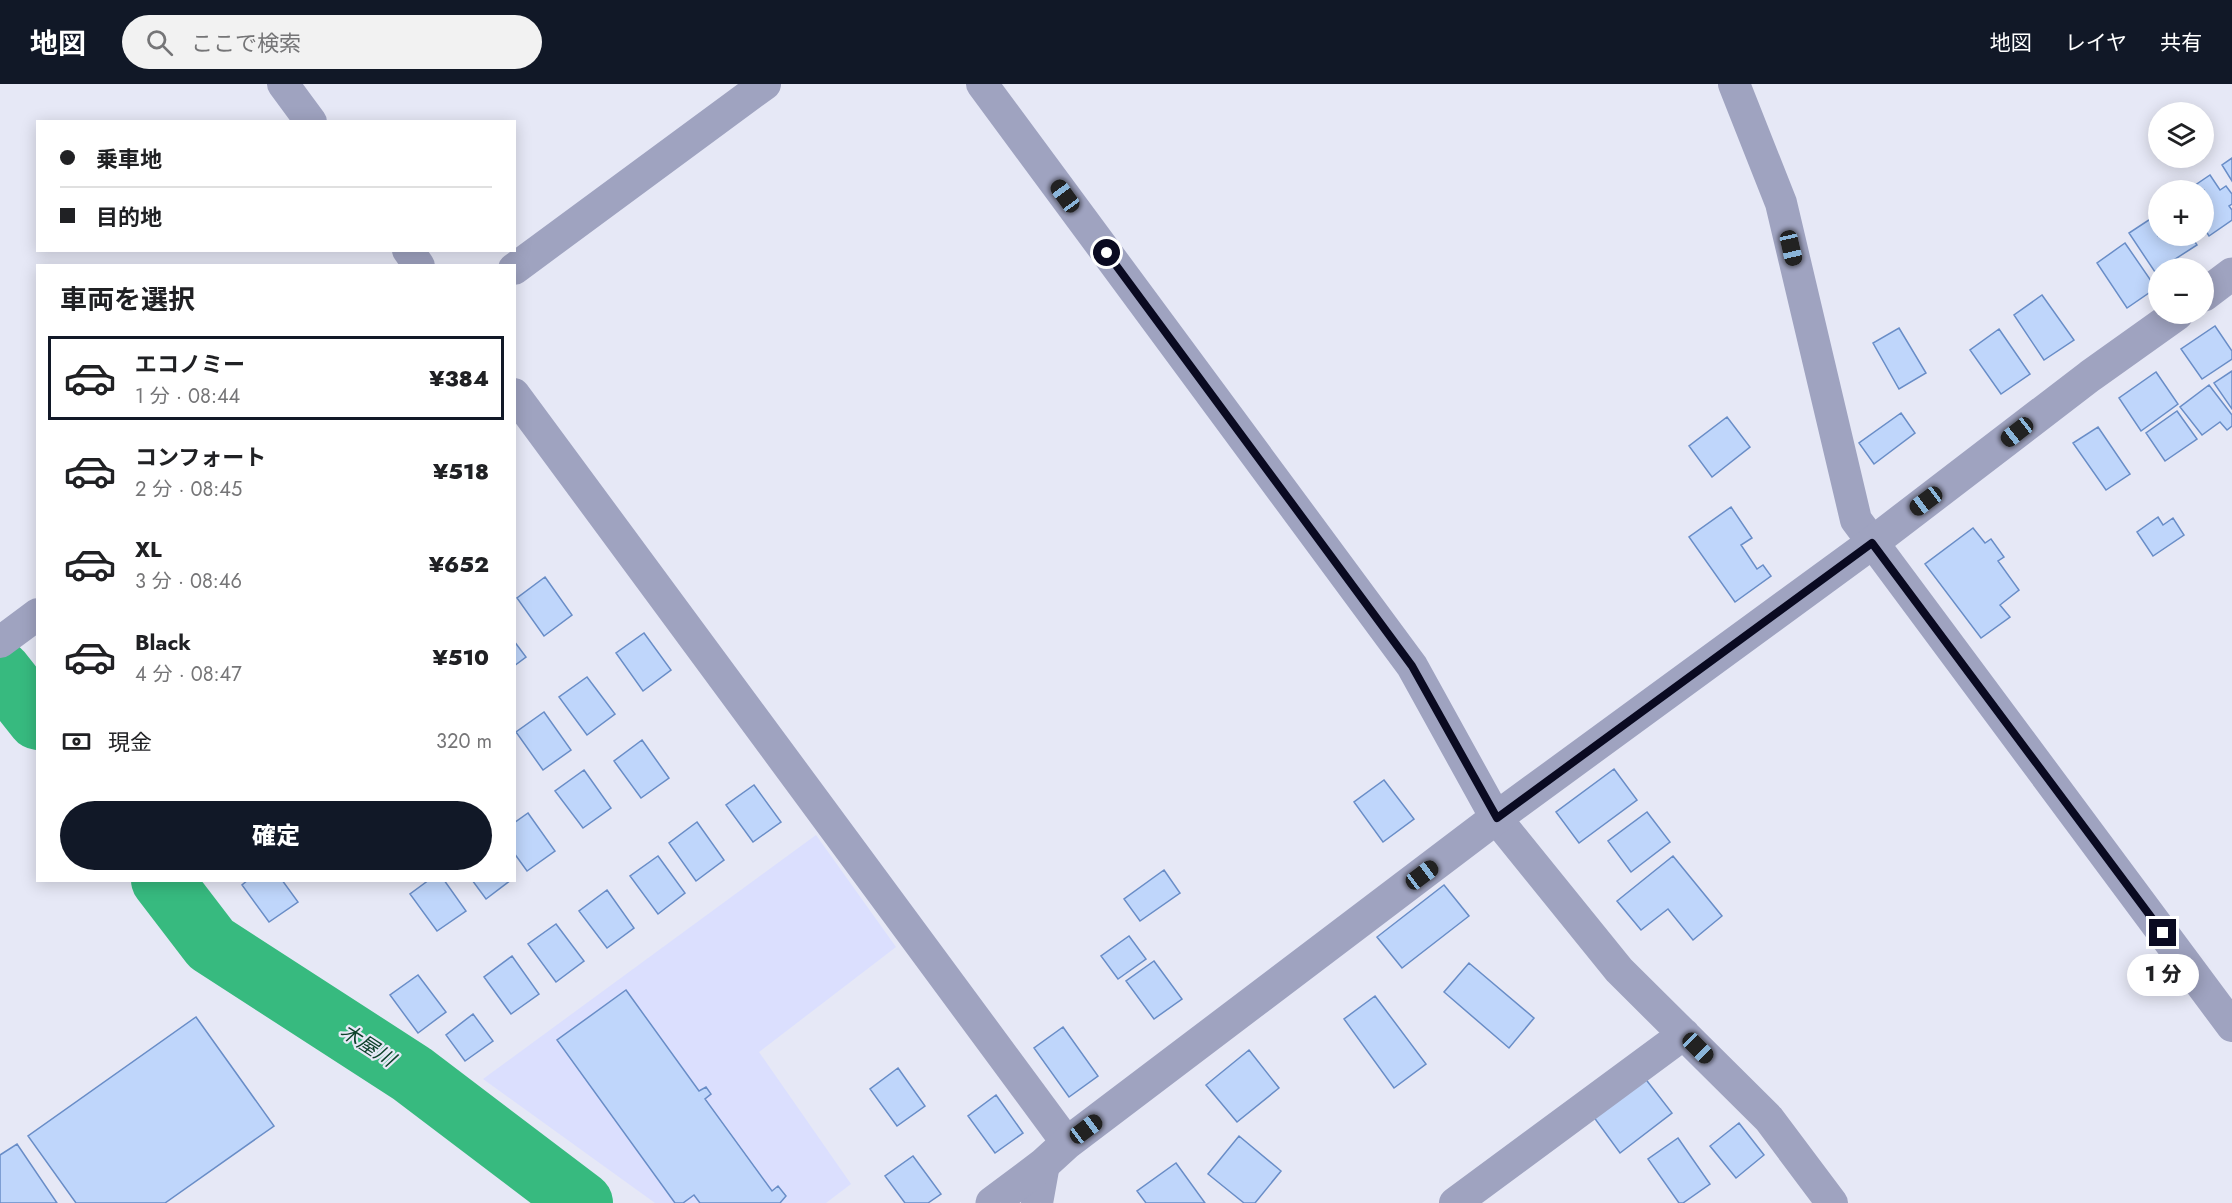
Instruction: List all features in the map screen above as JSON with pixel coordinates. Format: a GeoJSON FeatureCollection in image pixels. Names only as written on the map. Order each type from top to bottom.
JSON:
{"type":"FeatureCollection","features":[{"type":"Feature","properties":{"kind":"street"},"geometry":{"type":"LineString","coordinates":[[283,84],[310,120]]}},
{"type":"Feature","properties":{"kind":"street"},"geometry":{"type":"LineString","coordinates":[[516,268],[765,84]]}},
{"type":"Feature","properties":{"kind":"street"},"geometry":{"type":"LineString","coordinates":[[982,84],[1412,666],[1497,818],[1619,970],[1769,1119],[1832,1203]]}},
{"type":"Feature","properties":{"kind":"street"},"geometry":{"type":"LineString","coordinates":[[1734,84],[1781,203],[1856,520],[2232,1026]]}},
{"type":"Feature","properties":{"kind":"street"},"geometry":{"type":"LineString","coordinates":[[2214,287],[2232,274]]}},
{"type":"Feature","properties":{"kind":"street"},"geometry":{"type":"LineString","coordinates":[[992,1203],[1497,818],[1872,543],[2090,376],[2163,324]]}},
{"type":"Feature","properties":{"kind":"street"},"geometry":{"type":"LineString","coordinates":[[516,397],[1055,1154]]}},
{"type":"Feature","properties":{"kind":"street"},"geometry":{"type":"LineString","coordinates":[[4,639],[36,616]]}},
{"type":"Feature","properties":{"kind":"street"},"geometry":{"type":"LineString","coordinates":[[1455,1203],[1684,1034]]}},
{"type":"Feature","properties":{"kind":"street"},"geometry":{"type":"LineString","coordinates":[[1036,1203],[1055,1154]]}},
{"type":"Feature","properties":{"kind":"shaded area"},"geometry":{"type":"Polygon","coordinates":[[[816,835],[896,947],[759,1052],[851,1184],[826,1203],[655,1203],[483,1079],[816,835]]]}},
{"type":"Feature","properties":{"kind":"building"},"geometry":{"type":"Polygon","coordinates":[[[2232,158],[2232,181],[2222,165],[2232,158]]]}},
{"type":"Feature","properties":{"kind":"building"},"geometry":{"type":"Polygon","coordinates":[[[2210,175],[2213,180],[2203,180],[2210,175]]]}},
{"type":"Feature","properties":{"kind":"building"},"geometry":{"type":"Polygon","coordinates":[[[2214,181],[2220,190],[2226,186],[2232,194],[2232,204],[2229,206],[2232,210],[2232,220],[2214,233],[2214,181]]]}},
{"type":"Feature","properties":{"kind":"building"},"geometry":{"type":"Polygon","coordinates":[[[2148,221],[2148,246],[2195,246],[2177,258],[2148,258],[2148,262],[2129,233],[2148,221]]]}},
{"type":"Feature","properties":{"kind":"building"},"geometry":{"type":"Polygon","coordinates":[[[2125,243],[2148,276],[2148,294],[2127,308],[2097,263],[2125,243]]]}},
{"type":"Feature","properties":{"kind":"building"},"geometry":{"type":"Polygon","coordinates":[[[2042,295],[2074,340],[2044,360],[2014,315],[2042,295]]]}},
{"type":"Feature","properties":{"kind":"building"},"geometry":{"type":"Polygon","coordinates":[[[2215,326],[2232,351],[2232,359],[2202,379],[2181,349],[2215,326]]]}},
{"type":"Feature","properties":{"kind":"building"},"geometry":{"type":"Polygon","coordinates":[[[1899,328],[1926,373],[1899,389],[1873,343],[1899,328]]]}},
{"type":"Feature","properties":{"kind":"building"},"geometry":{"type":"Polygon","coordinates":[[[1999,329],[2030,374],[2001,394],[1970,350],[1999,329]]]}},
{"type":"Feature","properties":{"kind":"building"},"geometry":{"type":"Polygon","coordinates":[[[2232,371],[2232,409],[2214,383],[2232,371]]]}},
{"type":"Feature","properties":{"kind":"building"},"geometry":{"type":"Polygon","coordinates":[[[2156,372],[2178,404],[2141,431],[2119,398],[2156,372]]]}},
{"type":"Feature","properties":{"kind":"building"},"geometry":{"type":"Polygon","coordinates":[[[2209,385],[2232,415],[2232,426],[2227,430],[2220,422],[2202,435],[2180,407],[2209,385]]]}},
{"type":"Feature","properties":{"kind":"building"},"geometry":{"type":"Polygon","coordinates":[[[2177,411],[2197,439],[2165,461],[2146,433],[2177,411]]]}},
{"type":"Feature","properties":{"kind":"building"},"geometry":{"type":"Polygon","coordinates":[[[1901,413],[1915,433],[1874,464],[1859,443],[1901,413]]]}},
{"type":"Feature","properties":{"kind":"building"},"geometry":{"type":"Polygon","coordinates":[[[1727,417],[1750,447],[1712,477],[1689,446],[1727,417]]]}},
{"type":"Feature","properties":{"kind":"building"},"geometry":{"type":"Polygon","coordinates":[[[2098,427],[2130,474],[2106,490],[2073,443],[2098,427]]]}},
{"type":"Feature","properties":{"kind":"building"},"geometry":{"type":"Polygon","coordinates":[[[1731,507],[1752,538],[1741,545],[1757,569],[1763,565],[1771,576],[1735,602],[1689,537],[1731,507]]]}},
{"type":"Feature","properties":{"kind":"building"},"geometry":{"type":"Polygon","coordinates":[[[2158,517],[2163,525],[2173,518],[2184,535],[2153,556],[2137,532],[2158,517]]]}},
{"type":"Feature","properties":{"kind":"building"},"geometry":{"type":"Polygon","coordinates":[[[1973,528],[1985,543],[1991,539],[2004,557],[1998,561],[2019,590],[2000,605],[2010,617],[1981,638],[1925,564],[1973,528]]]}},
{"type":"Feature","properties":{"kind":"building"},"geometry":{"type":"Polygon","coordinates":[[[545,577],[572,615],[544,636],[517,598],[545,577]]]}},
{"type":"Feature","properties":{"kind":"building"},"geometry":{"type":"Polygon","coordinates":[[[644,633],[671,670],[643,691],[616,653],[644,633]]]}},
{"type":"Feature","properties":{"kind":"building"},"geometry":{"type":"Polygon","coordinates":[[[516,644],[526,657],[516,664],[516,644]]]}},
{"type":"Feature","properties":{"kind":"building"},"geometry":{"type":"Polygon","coordinates":[[[587,677],[615,714],[587,735],[559,697],[587,677]]]}},
{"type":"Feature","properties":{"kind":"building"},"geometry":{"type":"Polygon","coordinates":[[[544,712],[571,750],[543,770],[516,732],[544,712]]]}},
{"type":"Feature","properties":{"kind":"building"},"geometry":{"type":"Polygon","coordinates":[[[642,740],[669,778],[641,798],[614,761],[642,740]]]}},
{"type":"Feature","properties":{"kind":"building"},"geometry":{"type":"Polygon","coordinates":[[[1614,769],[1637,800],[1579,843],[1556,812],[1614,769]]]}},
{"type":"Feature","properties":{"kind":"building"},"geometry":{"type":"Polygon","coordinates":[[[584,770],[611,808],[583,828],[555,791],[584,770]]]}},
{"type":"Feature","properties":{"kind":"building"},"geometry":{"type":"Polygon","coordinates":[[[1384,780],[1414,819],[1383,842],[1354,802],[1384,780]]]}},
{"type":"Feature","properties":{"kind":"building"},"geometry":{"type":"Polygon","coordinates":[[[754,785],[781,822],[753,842],[726,805],[754,785]]]}},
{"type":"Feature","properties":{"kind":"building"},"geometry":{"type":"Polygon","coordinates":[[[1647,812],[1670,842],[1631,872],[1608,841],[1647,812]]]}},
{"type":"Feature","properties":{"kind":"building"},"geometry":{"type":"Polygon","coordinates":[[[528,813],[555,851],[527,871],[516,856],[516,822],[528,813]]]}},
{"type":"Feature","properties":{"kind":"building"},"geometry":{"type":"Polygon","coordinates":[[[697,822],[724,860],[696,881],[669,843],[697,822]]]}},
{"type":"Feature","properties":{"kind":"building"},"geometry":{"type":"Polygon","coordinates":[[[658,856],[685,893],[658,914],[630,876],[658,856]]]}},
{"type":"Feature","properties":{"kind":"building"},"geometry":{"type":"Polygon","coordinates":[[[1673,856],[1722,916],[1693,940],[1668,909],[1641,930],[1617,901],[1673,856]]]}},
{"type":"Feature","properties":{"kind":"building"},"geometry":{"type":"Polygon","coordinates":[[[1164,870],[1180,893],[1140,921],[1124,899],[1164,870]]]}},
{"type":"Feature","properties":{"kind":"building"},"geometry":{"type":"Polygon","coordinates":[[[246,882],[283,882],[298,902],[269,922],[242,885],[246,882]]]}},
{"type":"Feature","properties":{"kind":"building"},"geometry":{"type":"Polygon","coordinates":[[[426,882],[445,882],[466,911],[437,931],[410,894],[426,882]]]}},
{"type":"Feature","properties":{"kind":"building"},"geometry":{"type":"Polygon","coordinates":[[[473,882],[508,882],[486,899],[473,882]]]}},
{"type":"Feature","properties":{"kind":"building"},"geometry":{"type":"Polygon","coordinates":[[[1444,885],[1469,916],[1402,968],[1377,937],[1444,885]]]}},
{"type":"Feature","properties":{"kind":"building"},"geometry":{"type":"Polygon","coordinates":[[[607,890],[634,928],[607,948],[579,911],[607,890]]]}},
{"type":"Feature","properties":{"kind":"building"},"geometry":{"type":"Polygon","coordinates":[[[556,924],[584,961],[556,982],[528,944],[556,924]]]}},
{"type":"Feature","properties":{"kind":"building"},"geometry":{"type":"Polygon","coordinates":[[[1129,936],[1146,959],[1118,979],[1101,956],[1129,936]]]}},
{"type":"Feature","properties":{"kind":"building"},"geometry":{"type":"Polygon","coordinates":[[[512,956],[539,994],[511,1014],[484,977],[512,956]]]}},
{"type":"Feature","properties":{"kind":"building"},"geometry":{"type":"Polygon","coordinates":[[[1154,961],[1182,999],[1154,1019],[1126,981],[1154,961]]]}},
{"type":"Feature","properties":{"kind":"building"},"geometry":{"type":"Polygon","coordinates":[[[1469,963],[1534,1018],[1509,1048],[1444,992],[1469,963]]]}},
{"type":"Feature","properties":{"kind":"building"},"geometry":{"type":"Polygon","coordinates":[[[418,975],[446,1012],[418,1033],[390,995],[418,975]]]}},
{"type":"Feature","properties":{"kind":"building"},"geometry":{"type":"Polygon","coordinates":[[[626,990],[699,1091],[706,1087],[711,1094],[705,1099],[772,1191],[778,1186],[786,1196],[780,1203],[700,1203],[694,1195],[683,1203],[675,1203],[557,1040],[626,990]]]}},
{"type":"Feature","properties":{"kind":"building"},"geometry":{"type":"Polygon","coordinates":[[[1375,996],[1426,1064],[1394,1088],[1344,1019],[1375,996]]]}},
{"type":"Feature","properties":{"kind":"building"},"geometry":{"type":"Polygon","coordinates":[[[473,1014],[493,1041],[465,1061],[446,1035],[473,1014]]]}},
{"type":"Feature","properties":{"kind":"building"},"geometry":{"type":"Polygon","coordinates":[[[196,1017],[274,1126],[165,1203],[76,1203],[28,1136],[196,1017]]]}},
{"type":"Feature","properties":{"kind":"building"},"geometry":{"type":"Polygon","coordinates":[[[1063,1027],[1098,1076],[1069,1097],[1034,1048],[1063,1027]]]}},
{"type":"Feature","properties":{"kind":"building"},"geometry":{"type":"Polygon","coordinates":[[[1249,1050],[1279,1088],[1237,1122],[1206,1085],[1249,1050]]]}},
{"type":"Feature","properties":{"kind":"building"},"geometry":{"type":"Polygon","coordinates":[[[898,1068],[925,1106],[897,1126],[870,1089],[898,1068]]]}},
{"type":"Feature","properties":{"kind":"building"},"geometry":{"type":"Polygon","coordinates":[[[1644,1077],[1672,1113],[1620,1153],[1593,1116],[1644,1077]]]}},
{"type":"Feature","properties":{"kind":"building"},"geometry":{"type":"Polygon","coordinates":[[[996,1095],[1023,1133],[995,1153],[968,1116],[996,1095]]]}},
{"type":"Feature","properties":{"kind":"building"},"geometry":{"type":"Polygon","coordinates":[[[1739,1123],[1764,1155],[1736,1178],[1710,1146],[1739,1123]]]}},
{"type":"Feature","properties":{"kind":"building"},"geometry":{"type":"Polygon","coordinates":[[[1239,1136],[1281,1171],[1255,1203],[1244,1203],[1208,1174],[1239,1136]]]}},
{"type":"Feature","properties":{"kind":"building"},"geometry":{"type":"Polygon","coordinates":[[[1678,1138],[1710,1184],[1683,1203],[1679,1203],[1648,1159],[1678,1138]]]}},
{"type":"Feature","properties":{"kind":"building"},"geometry":{"type":"Polygon","coordinates":[[[17,1144],[57,1203],[0,1203],[0,1155],[17,1144]]]}},
{"type":"Feature","properties":{"kind":"building"},"geometry":{"type":"Polygon","coordinates":[[[913,1156],[941,1194],[928,1203],[905,1203],[885,1176],[913,1156]]]}},
{"type":"Feature","properties":{"kind":"building"},"geometry":{"type":"Polygon","coordinates":[[[1176,1163],[1205,1203],[1146,1203],[1137,1191],[1176,1163]]]}},
{"type":"Feature","properties":{"kind":"waterway","name":"木屋川"},"geometry":{"type":"LineString","coordinates":[[0,671],[36,716]]}},
{"type":"Feature","properties":{"kind":"waterway","name":"木屋川"},"geometry":{"type":"LineString","coordinates":[[164,882],[211,944],[412,1074],[582,1203]]}},
{"type":"Feature","properties":{"kind":"route"},"geometry":{"type":"LineString","coordinates":[[1107,253],[1412,666],[1497,818],[1872,543],[2163,933]]}}]}
